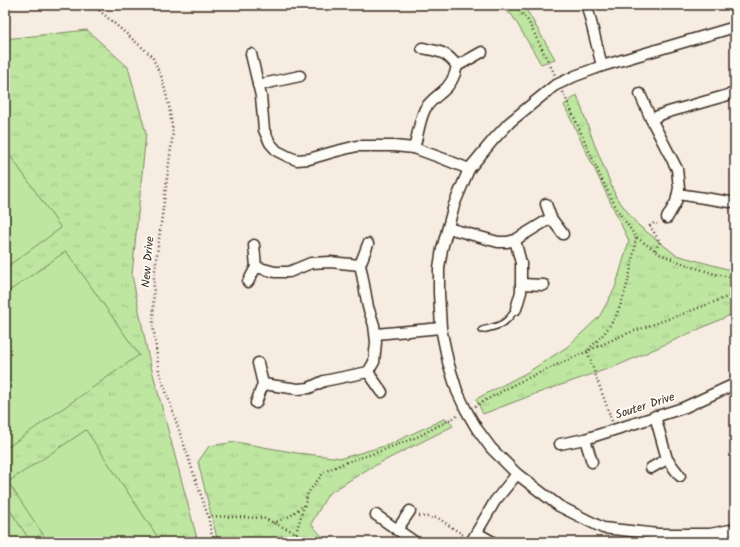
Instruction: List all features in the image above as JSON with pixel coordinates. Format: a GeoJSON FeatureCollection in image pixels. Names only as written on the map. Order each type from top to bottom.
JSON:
{"type":"FeatureCollection","features":[{"type":"Feature","properties":{"kind":"street"},"geometry":{"type":"LineString","coordinates":[[589,5],[588,10],[602,66]]}},
{"type":"Feature","properties":{"kind":"street"},"geometry":{"type":"LineString","coordinates":[[735,27],[602,66],[554,86],[510,122],[469,169],[454,205],[442,249],[439,268],[441,328],[448,362],[457,391],[477,429],[491,448],[517,474],[558,506],[603,528],[711,538],[735,529]]}},
{"type":"Feature","properties":{"kind":"street"},"geometry":{"type":"LineString","coordinates":[[414,148],[425,109],[431,101],[444,91],[451,82],[456,74],[457,66],[445,53],[422,48]]}},
{"type":"Feature","properties":{"kind":"street"},"geometry":{"type":"LineString","coordinates":[[457,66],[482,52]]}},
{"type":"Feature","properties":{"kind":"street"},"geometry":{"type":"LineString","coordinates":[[251,54],[261,96],[264,130],[270,143],[277,151],[288,157],[297,160],[309,159],[357,146],[394,146],[414,148],[469,169]]}},
{"type":"Feature","properties":{"kind":"street"},"geometry":{"type":"LineString","coordinates":[[258,85],[300,76]]}},
{"type":"Feature","properties":{"kind":"street"},"geometry":{"type":"LineString","coordinates":[[651,119],[665,113],[735,93]]}},
{"type":"Feature","properties":{"kind":"street"},"geometry":{"type":"LineString","coordinates":[[640,94],[677,169],[679,188],[678,194],[676,202],[666,218]]}},
{"type":"Feature","properties":{"kind":"street"},"geometry":{"type":"LineString","coordinates":[[678,194],[730,202]]}},
{"type":"Feature","properties":{"kind":"street"},"geometry":{"type":"LineString","coordinates":[[546,204],[551,218],[563,234]]}},
{"type":"Feature","properties":{"kind":"street"},"geometry":{"type":"LineString","coordinates":[[448,228],[498,242],[507,242],[515,240],[551,218]]}},
{"type":"Feature","properties":{"kind":"street"},"geometry":{"type":"LineString","coordinates":[[515,240],[521,263],[521,292],[516,309]]}},
{"type":"Feature","properties":{"kind":"street"},"geometry":{"type":"LineString","coordinates":[[263,384],[298,389],[309,388],[324,381],[368,372],[374,362],[376,334],[368,307],[360,265],[368,244]]}},
{"type":"Feature","properties":{"kind":"street"},"geometry":{"type":"LineString","coordinates":[[248,282],[256,267],[254,245]]}},
{"type":"Feature","properties":{"kind":"street"},"geometry":{"type":"LineString","coordinates":[[256,267],[275,272],[289,272],[311,264],[330,262],[360,265]]}},
{"type":"Feature","properties":{"kind":"street"},"geometry":{"type":"LineString","coordinates":[[521,284],[544,285]]}},
{"type":"Feature","properties":{"kind":"street"},"geometry":{"type":"LineString","coordinates":[[376,334],[441,328]]}},
{"type":"Feature","properties":{"kind":"street"},"geometry":{"type":"LineString","coordinates":[[256,403],[263,384],[258,363]]}},
{"type":"Feature","properties":{"kind":"street"},"geometry":{"type":"LineString","coordinates":[[368,372],[382,392]]}},
{"type":"Feature","properties":{"kind":"street","name":"Souter Drive"},"geometry":{"type":"LineString","coordinates":[[560,444],[585,439],[683,408],[735,384]]}},
{"type":"Feature","properties":{"kind":"street"},"geometry":{"type":"LineString","coordinates":[[656,416],[667,460],[680,476]]}},
{"type":"Feature","properties":{"kind":"street"},"geometry":{"type":"LineString","coordinates":[[585,439],[592,462]]}},
{"type":"Feature","properties":{"kind":"street"},"geometry":{"type":"LineString","coordinates":[[652,468],[667,460]]}},
{"type":"Feature","properties":{"kind":"street"},"geometry":{"type":"LineString","coordinates":[[493,542],[473,538],[495,502],[517,474]]}},
{"type":"Feature","properties":{"kind":"street"},"geometry":{"type":"LineString","coordinates":[[397,530],[410,511]]}},
{"type":"Feature","properties":{"kind":"street"},"geometry":{"type":"LineString","coordinates":[[376,515],[415,542]]}},
{"type":"Feature","properties":{"kind":"lane"},"geometry":{"type":"LineString","coordinates":[[482,330],[500,325],[508,320],[516,309]]}},
{"type":"Feature","properties":{"kind":"path","name":"New Drive"},"geometry":{"type":"LineString","coordinates":[[93,5],[152,56],[162,78],[169,106],[173,133],[154,277],[153,325],[159,371],[208,516],[213,542]]}},
{"type":"Feature","properties":{"kind":"path"},"geometry":{"type":"LineString","coordinates":[[99,10],[117,5]]}},
{"type":"Feature","properties":{"kind":"path"},"geometry":{"type":"LineString","coordinates":[[514,5],[527,19],[554,72]]}},
{"type":"Feature","properties":{"kind":"path"},"geometry":{"type":"LineString","coordinates":[[566,97],[614,205],[636,237],[660,254],[690,266],[715,274],[735,278]]}},
{"type":"Feature","properties":{"kind":"path"},"geometry":{"type":"LineString","coordinates":[[655,250],[660,242],[650,226],[654,223],[665,228],[666,218]]}},
{"type":"Feature","properties":{"kind":"path"},"geometry":{"type":"LineString","coordinates":[[587,351],[604,334],[614,320],[628,282],[633,262],[636,237]]}},
{"type":"Feature","properties":{"kind":"path"},"geometry":{"type":"LineString","coordinates":[[479,404],[517,383],[623,335],[735,294]]}},
{"type":"Feature","properties":{"kind":"path"},"geometry":{"type":"LineString","coordinates":[[587,351],[615,429]]}},
{"type":"Feature","properties":{"kind":"path"},"geometry":{"type":"LineString","coordinates":[[296,533],[308,493],[324,472],[344,463],[417,437],[455,416]]}},
{"type":"Feature","properties":{"kind":"path"},"geometry":{"type":"LineString","coordinates":[[273,523],[290,516],[304,505]]}},
{"type":"Feature","properties":{"kind":"path"},"geometry":{"type":"LineString","coordinates":[[410,511],[417,516],[438,518],[473,538]]}},
{"type":"Feature","properties":{"kind":"path"},"geometry":{"type":"LineString","coordinates":[[208,516],[263,518],[296,533],[309,542]]}},
{"type":"Feature","properties":{"kind":"green space"},"geometry":{"type":"Polygon","coordinates":[[[497,5],[523,5],[555,59],[541,64],[512,15],[497,5]]]}},
{"type":"Feature","properties":{"kind":"green space"},"geometry":{"type":"Polygon","coordinates":[[[87,30],[128,67],[146,133],[132,275],[148,355],[198,542],[5,542],[5,39],[87,30]]]}},
{"type":"Feature","properties":{"kind":"green space"},"geometry":{"type":"Polygon","coordinates":[[[577,95],[594,143],[616,197],[638,225],[676,255],[731,270],[735,269],[735,313],[619,365],[483,414],[476,399],[528,372],[567,347],[599,317],[615,288],[629,241],[564,105],[577,95]]]}},
{"type":"Feature","properties":{"kind":"green space"},"geometry":{"type":"Polygon","coordinates":[[[5,148],[61,228],[5,268],[5,148]]]}},
{"type":"Feature","properties":{"kind":"green space"},"geometry":{"type":"Polygon","coordinates":[[[66,251],[139,355],[5,449],[5,294],[66,251]]]}},
{"type":"Feature","properties":{"kind":"green space"},"geometry":{"type":"Polygon","coordinates":[[[446,418],[453,426],[368,469],[328,494],[311,524],[327,542],[294,542],[290,540],[289,542],[218,542],[198,462],[209,446],[236,442],[297,453],[342,458],[388,445],[446,418]]]}},
{"type":"Feature","properties":{"kind":"green space"},"geometry":{"type":"Polygon","coordinates":[[[86,430],[161,542],[48,542],[8,482],[86,430]]]}},
{"type":"Feature","properties":{"kind":"green space"},"geometry":{"type":"Polygon","coordinates":[[[5,503],[31,542],[5,542],[5,503]]]}}]}
